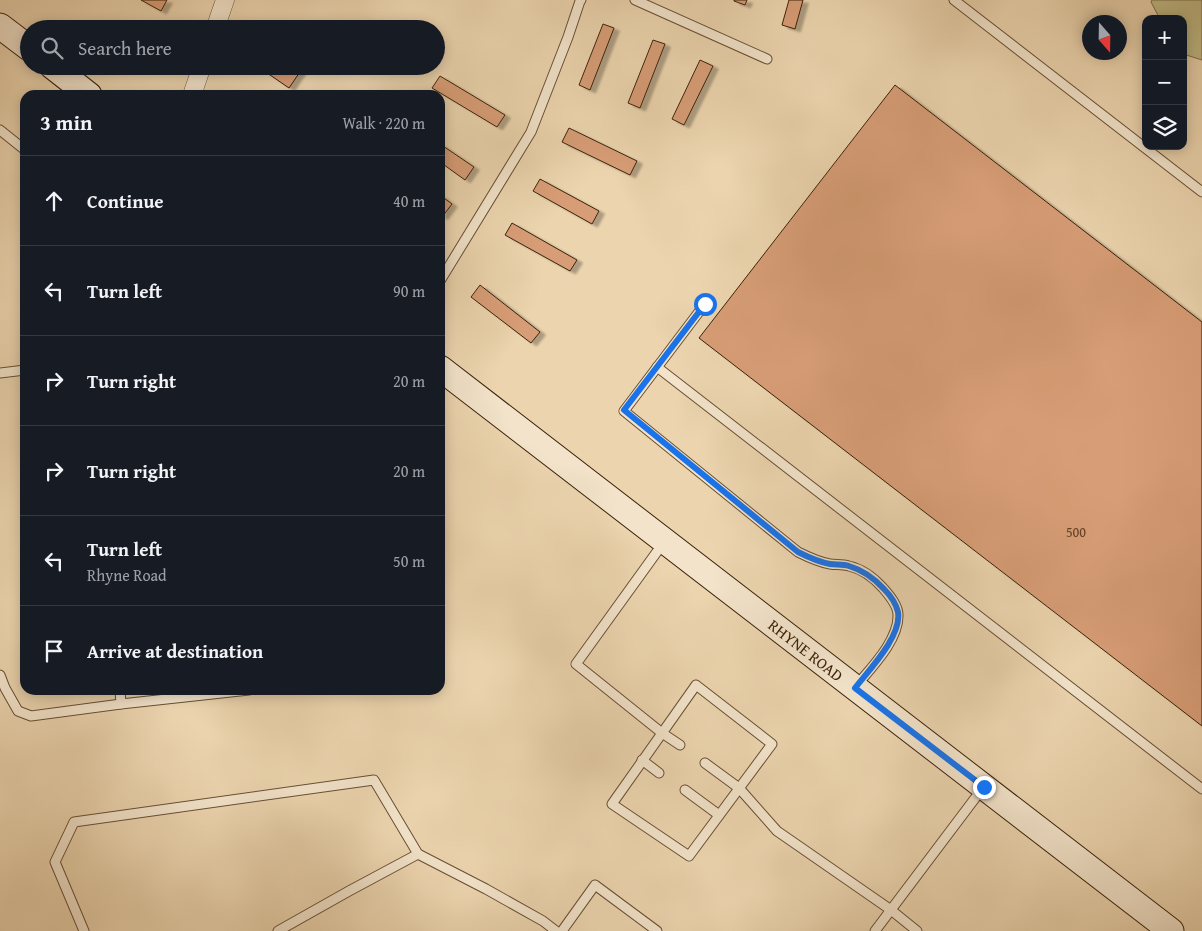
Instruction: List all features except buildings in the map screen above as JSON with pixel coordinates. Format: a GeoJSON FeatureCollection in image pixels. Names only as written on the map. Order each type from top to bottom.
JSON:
{"type":"FeatureCollection","features":[{"type":"Feature","properties":{"kind":"street"},"geometry":{"type":"LineString","coordinates":[[218,20],[225,0]]}},
{"type":"Feature","properties":{"kind":"street"},"geometry":{"type":"LineString","coordinates":[[0,26],[20,41]]}},
{"type":"Feature","properties":{"kind":"street"},"geometry":{"type":"LineString","coordinates":[[63,75],[83,90]]}},
{"type":"Feature","properties":{"kind":"street"},"geometry":{"type":"LineString","coordinates":[[194,90],[199,75]]}},
{"type":"Feature","properties":{"kind":"street","name":"RHYNE ROAD"},"geometry":{"type":"LineString","coordinates":[[445,372],[1171,931]]}},
{"type":"Feature","properties":{"kind":"lane"},"geometry":{"type":"LineString","coordinates":[[445,273],[531,132],[581,0]]}},
{"type":"Feature","properties":{"kind":"lane"},"geometry":{"type":"LineString","coordinates":[[635,0],[767,59]]}},
{"type":"Feature","properties":{"kind":"lane"},"geometry":{"type":"LineString","coordinates":[[954,0],[1202,192]]}},
{"type":"Feature","properties":{"kind":"lane"},"geometry":{"type":"LineString","coordinates":[[0,130],[20,146]]}},
{"type":"Feature","properties":{"kind":"lane"},"geometry":{"type":"LineString","coordinates":[[705,304],[624,410],[798,552],[812,560],[860,570],[877,582],[888,593],[896,606],[898,614],[896,626],[888,645],[855,688]]}},
{"type":"Feature","properties":{"kind":"lane"},"geometry":{"type":"LineString","coordinates":[[657,367],[1202,789]]}},
{"type":"Feature","properties":{"kind":"lane"},"geometry":{"type":"LineString","coordinates":[[0,373],[20,371]]}},
{"type":"Feature","properties":{"kind":"lane"},"geometry":{"type":"LineString","coordinates":[[665,541],[576,664],[680,746]]}},
{"type":"Feature","properties":{"kind":"lane"},"geometry":{"type":"LineString","coordinates":[[0,675],[18,711],[31,716],[203,695]]}},
{"type":"Feature","properties":{"kind":"lane"},"geometry":{"type":"LineString","coordinates":[[696,685],[772,744],[689,856],[612,804],[662,733],[696,685]]}},
{"type":"Feature","properties":{"kind":"lane"},"geometry":{"type":"LineString","coordinates":[[120,695],[121,704]]}},
{"type":"Feature","properties":{"kind":"lane"},"geometry":{"type":"LineString","coordinates":[[642,760],[659,773]]}},
{"type":"Feature","properties":{"kind":"lane"},"geometry":{"type":"LineString","coordinates":[[705,763],[739,788],[777,831],[917,931]]}},
{"type":"Feature","properties":{"kind":"lane"},"geometry":{"type":"LineString","coordinates":[[84,931],[55,862],[74,822],[374,780],[418,854],[543,921],[556,931]]}},
{"type":"Feature","properties":{"kind":"lane"},"geometry":{"type":"LineString","coordinates":[[874,931],[984,787]]}},
{"type":"Feature","properties":{"kind":"lane"},"geometry":{"type":"LineString","coordinates":[[685,790],[719,815]]}},
{"type":"Feature","properties":{"kind":"lane"},"geometry":{"type":"LineString","coordinates":[[278,931],[418,854]]}},
{"type":"Feature","properties":{"kind":"lane"},"geometry":{"type":"LineString","coordinates":[[562,931],[595,886],[657,931]]}},
{"type":"Feature","properties":{"kind":"shaded area"},"geometry":{"type":"Polygon","coordinates":[[[1152,0],[1202,0],[1202,60],[1187,55],[1187,15],[1158,15],[1151,2],[1152,0]]]}},
{"type":"Feature","properties":{"kind":"route"},"geometry":{"type":"LineString","coordinates":[[705,304],[624,410],[798,552],[812,560],[860,570],[877,582],[888,593],[896,606],[898,614],[896,626],[888,645],[855,688],[984,787]]}}]}
